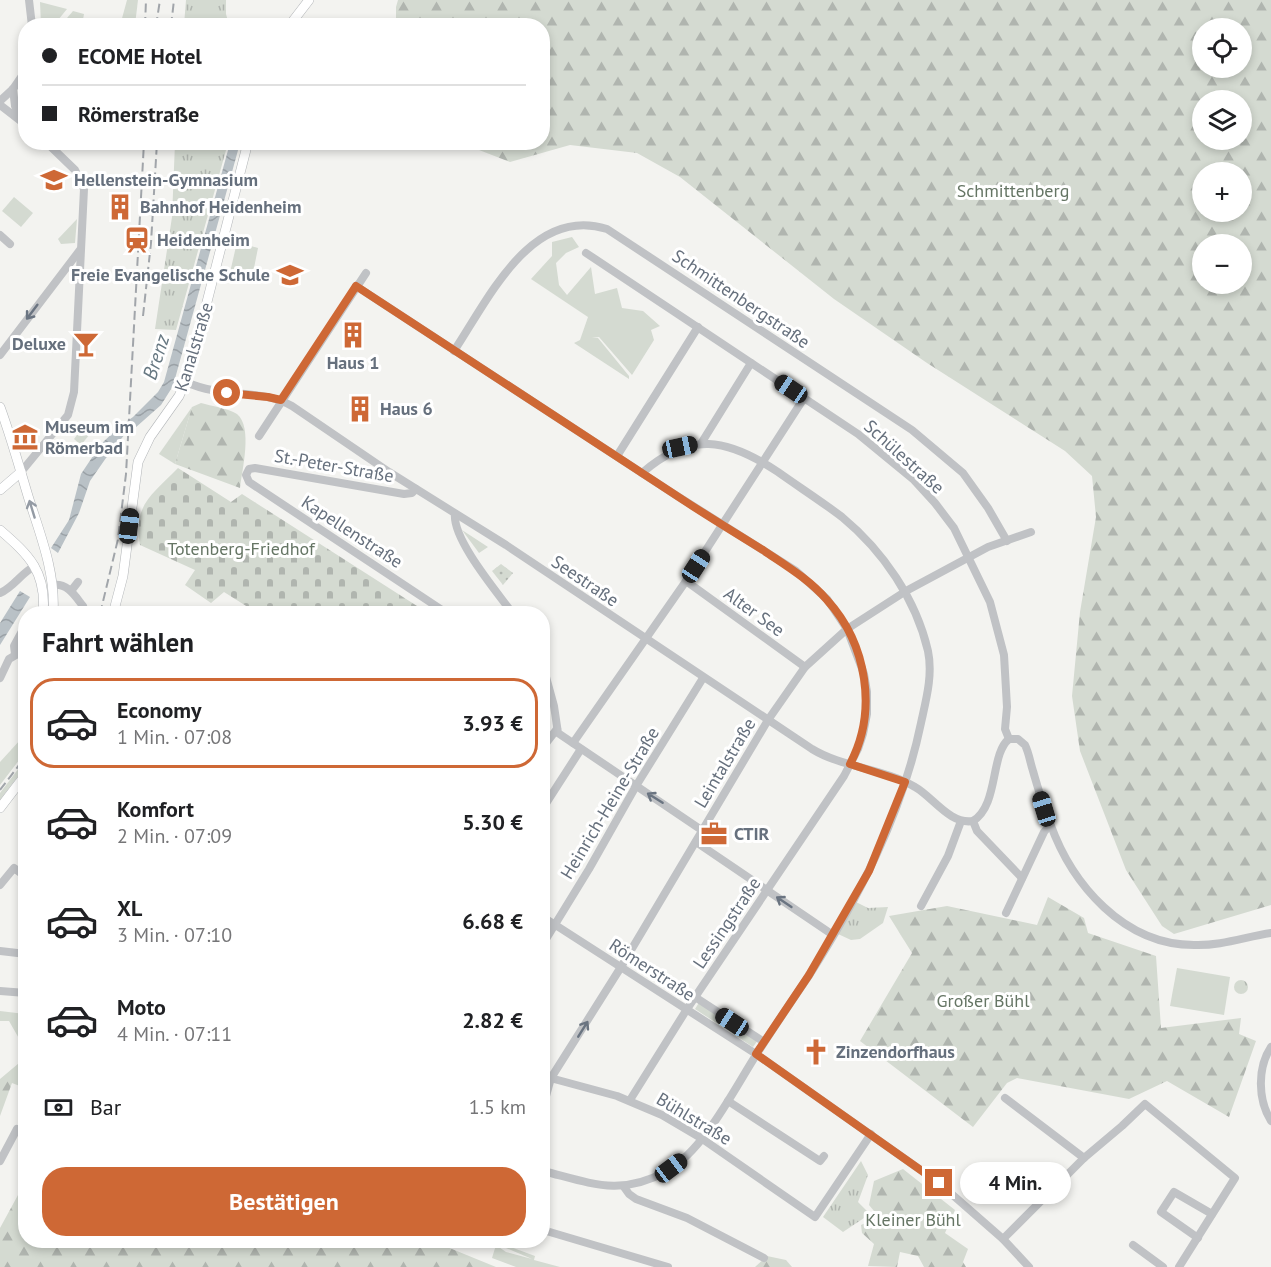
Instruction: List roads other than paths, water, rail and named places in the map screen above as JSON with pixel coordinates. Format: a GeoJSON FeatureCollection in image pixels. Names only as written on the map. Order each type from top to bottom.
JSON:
{"type":"FeatureCollection","features":[{"type":"Feature","properties":{"kind":"main road"},"geometry":{"type":"LineString","coordinates":[[295,18],[309,0]]}},
{"type":"Feature","properties":{"kind":"main road","name":"Kanalstraße"},"geometry":{"type":"LineString","coordinates":[[115,606],[123,576],[138,462],[150,437],[176,401],[186,382],[246,150]]}},
{"type":"Feature","properties":{"kind":"main road"},"geometry":{"type":"LineString","coordinates":[[0,407],[53,585],[53,606]]}},
{"type":"Feature","properties":{"kind":"main road"},"geometry":{"type":"LineString","coordinates":[[0,490],[21,472]]}},
{"type":"Feature","properties":{"kind":"main road"},"geometry":{"type":"LineString","coordinates":[[0,530],[24,551],[35,566],[43,589],[43,606]]}},
{"type":"Feature","properties":{"kind":"main road"},"geometry":{"type":"LineString","coordinates":[[0,808],[18,784]]}},
{"type":"Feature","properties":{"kind":"street"},"geometry":{"type":"LineString","coordinates":[[29,0],[31,18]]}},
{"type":"Feature","properties":{"kind":"street"},"geometry":{"type":"LineString","coordinates":[[18,83],[0,103],[18,119]]}},
{"type":"Feature","properties":{"kind":"street"},"geometry":{"type":"LineString","coordinates":[[14,89],[15,106],[18,112]]}},
{"type":"Feature","properties":{"kind":"street"},"geometry":{"type":"LineString","coordinates":[[21,472],[68,415],[73,397],[84,189],[82,180],[70,164],[55,150]]}},
{"type":"Feature","properties":{"kind":"street"},"geometry":{"type":"LineString","coordinates":[[82,180],[128,180]]}},
{"type":"Feature","properties":{"kind":"street","name":"Schmittenbergstraße"},"geometry":{"type":"LineString","coordinates":[[454,351],[511,267],[525,250],[540,238],[571,227],[588,226],[607,229],[912,430],[963,473],[988,508],[1007,541]]}},
{"type":"Feature","properties":{"kind":"street"},"geometry":{"type":"LineString","coordinates":[[0,235],[10,244]]}},
{"type":"Feature","properties":{"kind":"street"},"geometry":{"type":"LineString","coordinates":[[0,355],[80,250]]}},
{"type":"Feature","properties":{"kind":"street","name":"Schülestraße"},"geometry":{"type":"LineString","coordinates":[[586,253],[858,434],[914,480],[954,528],[990,602],[1006,673],[1005,729],[1010,739]]}},
{"type":"Feature","properties":{"kind":"street"},"geometry":{"type":"LineString","coordinates":[[63,271],[80,273]]}},
{"type":"Feature","properties":{"kind":"street"},"geometry":{"type":"LineString","coordinates":[[259,436],[366,273]]}},
{"type":"Feature","properties":{"kind":"street","name":"Lessingstraße"},"geometry":{"type":"LineString","coordinates":[[356,286],[795,571],[827,599],[847,628],[857,653],[867,692],[867,714],[863,734],[844,776],[766,890],[630,1100]]}},
{"type":"Feature","properties":{"kind":"street"},"geometry":{"type":"LineString","coordinates":[[617,456],[698,327]]}},
{"type":"Feature","properties":{"kind":"street"},"geometry":{"type":"LineString","coordinates":[[0,346],[8,343]]}},
{"type":"Feature","properties":{"kind":"street"},"geometry":{"type":"LineString","coordinates":[[702,442],[751,363]]}},
{"type":"Feature","properties":{"kind":"street","name":"Seestraße"},"geometry":{"type":"LineString","coordinates":[[186,382],[215,392],[281,400],[506,545],[820,754],[905,782],[921,790],[962,821]]}},
{"type":"Feature","properties":{"kind":"street"},"geometry":{"type":"LineString","coordinates":[[573,743],[686,581],[804,398]]}},
{"type":"Feature","properties":{"kind":"street"},"geometry":{"type":"LineString","coordinates":[[550,1173],[602,1185],[624,1187],[671,1168],[688,1154],[701,1138],[728,1101],[756,1054],[809,975],[869,871],[913,760],[928,686],[929,654],[906,591],[874,550],[843,518],[762,462],[736,450],[702,442],[680,447],[658,458],[642,472]]}},
{"type":"Feature","properties":{"kind":"street","name":"St.-Peter-Straße"},"geometry":{"type":"LineString","coordinates":[[247,472],[255,468],[404,494],[412,493],[416,489]]}},
{"type":"Feature","properties":{"kind":"street","name":"Kapellenstraße"},"geometry":{"type":"LineString","coordinates":[[247,472],[249,482],[436,606]]}},
{"type":"Feature","properties":{"kind":"street"},"geometry":{"type":"LineString","coordinates":[[455,514],[454,521],[464,545],[507,606]]}},
{"type":"Feature","properties":{"kind":"street","name":"Leintalstraße"},"geometry":{"type":"LineString","coordinates":[[550,1073],[621,968],[768,720],[805,667],[847,628],[906,591],[969,557],[1031,532]]}},
{"type":"Feature","properties":{"kind":"street"},"geometry":{"type":"LineString","coordinates":[[0,593],[9,589],[24,573],[35,566]]}},
{"type":"Feature","properties":{"kind":"street","name":"Alter See"},"geometry":{"type":"LineString","coordinates":[[686,581],[805,667]]}},
{"type":"Feature","properties":{"kind":"street"},"geometry":{"type":"LineString","coordinates":[[71,591],[78,582]]}},
{"type":"Feature","properties":{"kind":"street"},"geometry":{"type":"LineString","coordinates":[[53,585],[62,585],[71,591],[83,606]]}},
{"type":"Feature","properties":{"kind":"street"},"geometry":{"type":"LineString","coordinates":[[0,678],[8,661],[18,654]]}},
{"type":"Feature","properties":{"kind":"street","name":"Heinrich-Heine-Straße"},"geometry":{"type":"LineString","coordinates":[[550,933],[636,786],[703,678]]}},
{"type":"Feature","properties":{"kind":"street"},"geometry":{"type":"LineString","coordinates":[[550,692],[558,733],[703,831]]}},
{"type":"Feature","properties":{"kind":"street"},"geometry":{"type":"LineString","coordinates":[[550,738],[557,729]]}},
{"type":"Feature","properties":{"kind":"street"},"geometry":{"type":"LineString","coordinates":[[921,906],[948,856],[962,821],[973,821],[982,812],[996,774],[1002,748],[1010,739],[1018,740],[1025,745],[1050,825],[1072,870],[1084,886],[1114,916],[1156,939],[1192,946],[1222,944],[1271,933]]}},
{"type":"Feature","properties":{"kind":"street"},"geometry":{"type":"LineString","coordinates":[[550,797],[581,749]]}},
{"type":"Feature","properties":{"kind":"street"},"geometry":{"type":"LineString","coordinates":[[973,821],[977,831],[1022,879]]}},
{"type":"Feature","properties":{"kind":"street"},"geometry":{"type":"LineString","coordinates":[[1006,913],[1044,832],[1050,825]]}},
{"type":"Feature","properties":{"kind":"street"},"geometry":{"type":"LineString","coordinates":[[696,842],[833,934]]}},
{"type":"Feature","properties":{"kind":"street"},"geometry":{"type":"LineString","coordinates":[[0,885],[14,868],[18,871]]}},
{"type":"Feature","properties":{"kind":"street","name":"Römerstraße"},"geometry":{"type":"LineString","coordinates":[[550,922],[756,1054],[872,1134],[939,1183],[1003,1239],[1029,1267]]}},
{"type":"Feature","properties":{"kind":"street"},"geometry":{"type":"LineString","coordinates":[[0,951],[18,953]]}},
{"type":"Feature","properties":{"kind":"street"},"geometry":{"type":"LineString","coordinates":[[0,991],[18,992]]}},
{"type":"Feature","properties":{"kind":"street","name":"Römerstraße"},"geometry":{"type":"LineString","coordinates":[[695,998],[764,1042]]}},
{"type":"Feature","properties":{"kind":"street"},"geometry":{"type":"LineString","coordinates":[[1271,1047],[1261,1080],[1265,1111],[1271,1121]]}},
{"type":"Feature","properties":{"kind":"street","name":"Bühlstraße"},"geometry":{"type":"LineString","coordinates":[[550,1078],[630,1100],[662,1115],[701,1138],[816,1217],[872,1134]]}},
{"type":"Feature","properties":{"kind":"street"},"geometry":{"type":"LineString","coordinates":[[1005,1098],[1084,1158]]}},
{"type":"Feature","properties":{"kind":"street"},"geometry":{"type":"LineString","coordinates":[[728,1101],[820,1161],[824,1156]]}},
{"type":"Feature","properties":{"kind":"street"},"geometry":{"type":"LineString","coordinates":[[1003,1239],[1084,1158],[1145,1104],[1235,1178],[1179,1267]]}},
{"type":"Feature","properties":{"kind":"street"},"geometry":{"type":"LineString","coordinates":[[0,1161],[17,1130]]}},
{"type":"Feature","properties":{"kind":"street"},"geometry":{"type":"LineString","coordinates":[[624,1187],[636,1199],[687,1218],[764,1258]]}},
{"type":"Feature","properties":{"kind":"street"},"geometry":{"type":"LineString","coordinates":[[1198,1238],[1161,1212],[1173,1192],[1212,1214]]}},
{"type":"Feature","properties":{"kind":"street"},"geometry":{"type":"LineString","coordinates":[[550,1232],[668,1267]]}},
{"type":"Feature","properties":{"kind":"street"},"geometry":{"type":"LineString","coordinates":[[1133,1245],[1163,1267]]}},
{"type":"Feature","properties":{"kind":"water"},"geometry":{"type":"Polygon","coordinates":[[[228,150],[238,150],[173,386],[161,405],[125,434],[90,481],[79,513],[58,553],[51,548],[69,520],[81,474],[101,444],[133,417],[158,392],[164,382],[228,150]]]}},
{"type":"Feature","properties":{"kind":"water"},"geometry":{"type":"Polygon","coordinates":[[[20,591],[30,597],[24,606],[18,606],[18,616],[0,645],[0,623],[20,591]]]}},
{"type":"Feature","properties":{"kind":"railway"},"geometry":{"type":"LineString","coordinates":[[145,18],[146,0]]}},
{"type":"Feature","properties":{"kind":"railway"},"geometry":{"type":"LineString","coordinates":[[157,18],[160,0]]}},
{"type":"Feature","properties":{"kind":"railway"},"geometry":{"type":"LineString","coordinates":[[172,18],[174,0]]}},
{"type":"Feature","properties":{"kind":"railway"},"geometry":{"type":"LineString","coordinates":[[102,606],[118,539],[126,474],[144,150]]}},
{"type":"Feature","properties":{"kind":"railway"},"geometry":{"type":"LineString","coordinates":[[143,316],[151,243],[157,150]]}},
{"type":"Feature","properties":{"kind":"railway"},"geometry":{"type":"LineString","coordinates":[[0,790],[18,766]]}},
{"type":"Feature","properties":{"kind":"place","name":"Hellenstein-Gymnasium"},"geometry":{"type":"Point","coordinates":[54,180]}},
{"type":"Feature","properties":{"kind":"place","name":"Bahnhof Heidenheim"},"geometry":{"type":"Point","coordinates":[120,207]}},
{"type":"Feature","properties":{"kind":"place","name":"Heidenheim"},"geometry":{"type":"Point","coordinates":[137,240]}},
{"type":"Feature","properties":{"kind":"place","name":"Freie Evangelische Schule"},"geometry":{"type":"Point","coordinates":[290,275]}},
{"type":"Feature","properties":{"kind":"place","name":"Haus 1"},"geometry":{"type":"Point","coordinates":[353,335]}},
{"type":"Feature","properties":{"kind":"place","name":"Deluxe"},"geometry":{"type":"Point","coordinates":[86,344]}},
{"type":"Feature","properties":{"kind":"place","name":"Haus 6"},"geometry":{"type":"Point","coordinates":[360,409]}},
{"type":"Feature","properties":{"kind":"place","name":"Museum im Römerbad"},"geometry":{"type":"Point","coordinates":[25,437]}},
{"type":"Feature","properties":{"kind":"place","name":"CTIR"},"geometry":{"type":"Point","coordinates":[714,834]}},
{"type":"Feature","properties":{"kind":"place","name":"Zinzendorfhaus"},"geometry":{"type":"Point","coordinates":[816,1052]}},
{"type":"Feature","properties":{"kind":"park label","name":"Schmittenberg"},"geometry":{"type":"Point","coordinates":[1013,191]}},
{"type":"Feature","properties":{"kind":"park label","name":"Totenberg-Friedhof"},"geometry":{"type":"Point","coordinates":[241,549]}},
{"type":"Feature","properties":{"kind":"park label","name":"Großer Bühl"},"geometry":{"type":"Point","coordinates":[983,1001]}},
{"type":"Feature","properties":{"kind":"park label","name":"Kleiner Bühl"},"geometry":{"type":"Point","coordinates":[913,1220]}},
{"type":"Feature","properties":{"kind":"water label","name":"Brenz"},"geometry":{"type":"Point","coordinates":[156,357]}}]}
